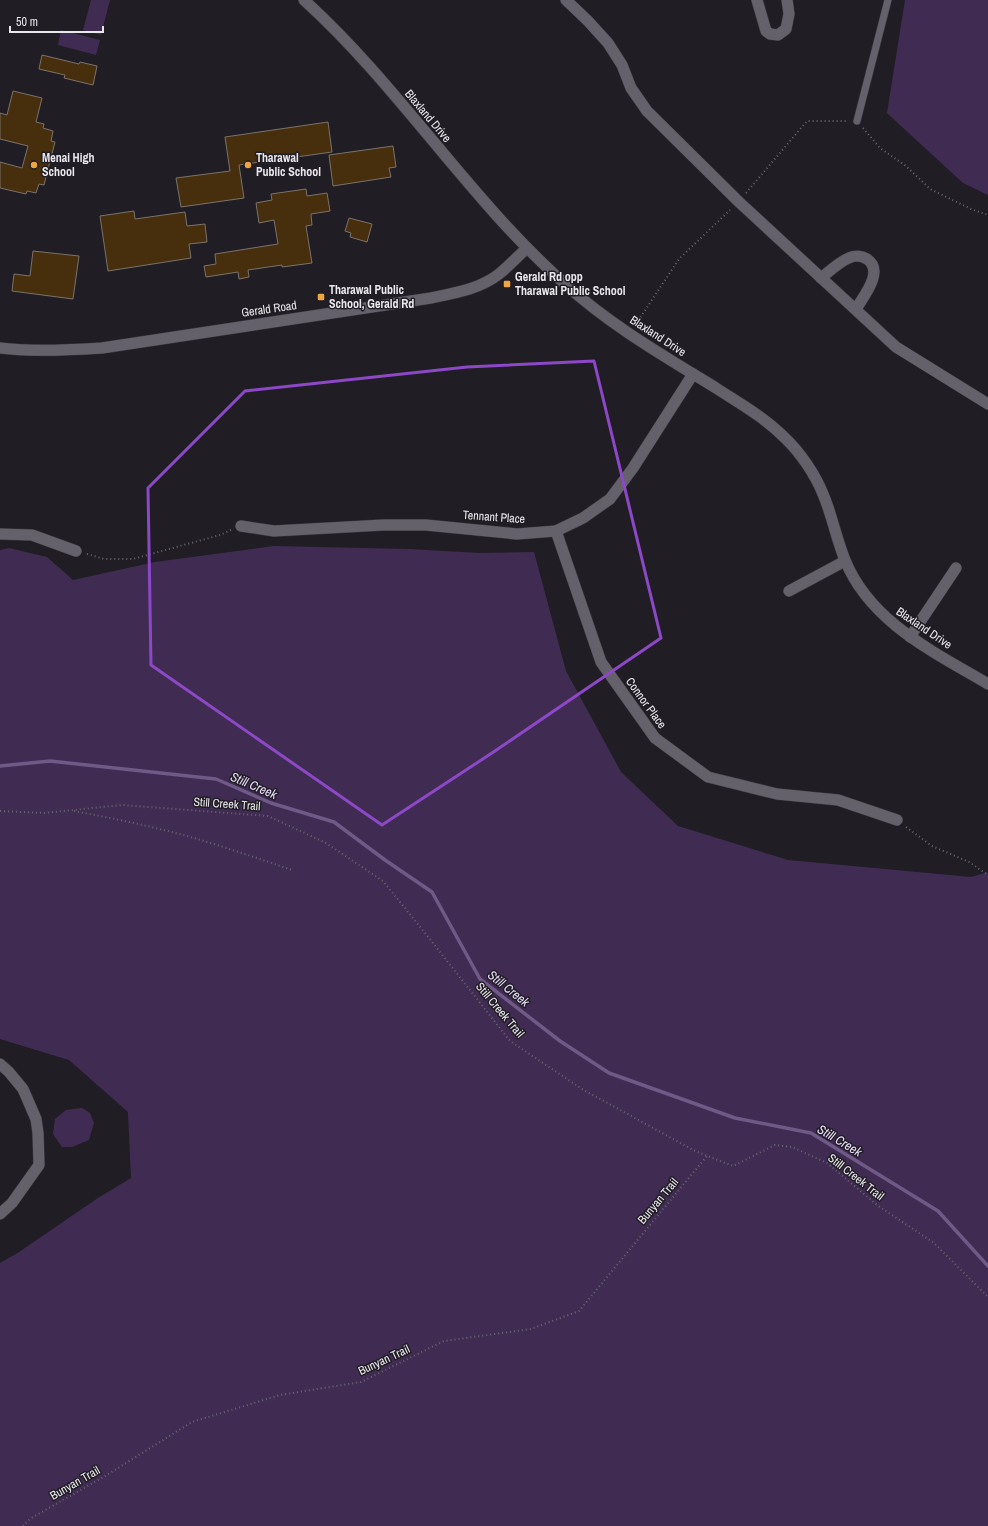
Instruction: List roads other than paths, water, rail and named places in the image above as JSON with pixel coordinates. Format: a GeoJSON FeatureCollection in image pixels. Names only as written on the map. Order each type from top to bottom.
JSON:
{"type":"FeatureCollection","features":[{"type":"Feature","properties":{"kind":"street","name":"Blaxland Drive"},"geometry":{"type":"LineString","coordinates":[[304,0],[363,58],[496,217],[566,285],[630,334],[757,415],[785,437],[805,462],[823,493],[846,562],[861,589],[881,613],[910,636],[988,684]]}},
{"type":"Feature","properties":{"kind":"street"},"geometry":{"type":"LineString","coordinates":[[566,0],[608,43],[622,65],[631,88],[647,111],[739,202],[896,347],[988,404]]}},
{"type":"Feature","properties":{"kind":"street"},"geometry":{"type":"LineString","coordinates":[[757,0],[766,31],[770,34],[778,35],[786,29],[789,14],[787,0]]}},
{"type":"Feature","properties":{"kind":"street","name":"Gerald Road"},"geometry":{"type":"LineString","coordinates":[[0,348],[34,351],[64,351],[102,348],[458,293],[480,285],[498,274],[527,248]]}},
{"type":"Feature","properties":{"kind":"street"},"geometry":{"type":"LineString","coordinates":[[821,278],[850,257],[862,257],[868,260],[872,264],[874,276],[872,283],[856,309]]}},
{"type":"Feature","properties":{"kind":"street","name":"Tennant Place"},"geometry":{"type":"LineString","coordinates":[[241,526],[274,531],[383,525],[426,525],[517,534],[556,531],[583,518],[610,499],[633,468],[693,374]]}},
{"type":"Feature","properties":{"kind":"street","name":"Connor Place"},"geometry":{"type":"LineString","coordinates":[[556,531],[601,662],[655,738],[708,777],[777,794],[838,800],[897,820]]}},
{"type":"Feature","properties":{"kind":"street"},"geometry":{"type":"LineString","coordinates":[[0,534],[32,535],[76,551]]}},
{"type":"Feature","properties":{"kind":"street"},"geometry":{"type":"LineString","coordinates":[[789,591],[846,562]]}},
{"type":"Feature","properties":{"kind":"street"},"geometry":{"type":"LineString","coordinates":[[910,636],[956,568]]}},
{"type":"Feature","properties":{"kind":"street"},"geometry":{"type":"LineString","coordinates":[[0,1064],[9,1072],[23,1089],[36,1119],[38,1133],[38,1165],[12,1203],[0,1214]]}},
{"type":"Feature","properties":{"kind":"lane"},"geometry":{"type":"LineString","coordinates":[[857,121],[888,0]]}},
{"type":"Feature","properties":{"kind":"waterway","name":"Still Creek"},"geometry":{"type":"LineString","coordinates":[[0,766],[50,761],[216,779],[271,803],[334,822],[385,860],[432,892],[480,979],[560,1041],[609,1073],[735,1118],[811,1133],[938,1211],[988,1266]]}},
{"type":"Feature","properties":{"kind":"place","name":"Menai High School"},"geometry":{"type":"Point","coordinates":[34,165]}},
{"type":"Feature","properties":{"kind":"place","name":"Tharawal Public School"},"geometry":{"type":"Point","coordinates":[248,165]}},
{"type":"Feature","properties":{"kind":"place","name":"Gerald Rd opp Tharawal Public School"},"geometry":{"type":"Point","coordinates":[507,284]}},
{"type":"Feature","properties":{"kind":"place","name":"Tharawal Public School, Gerald Rd"},"geometry":{"type":"Point","coordinates":[321,297]}}]}
